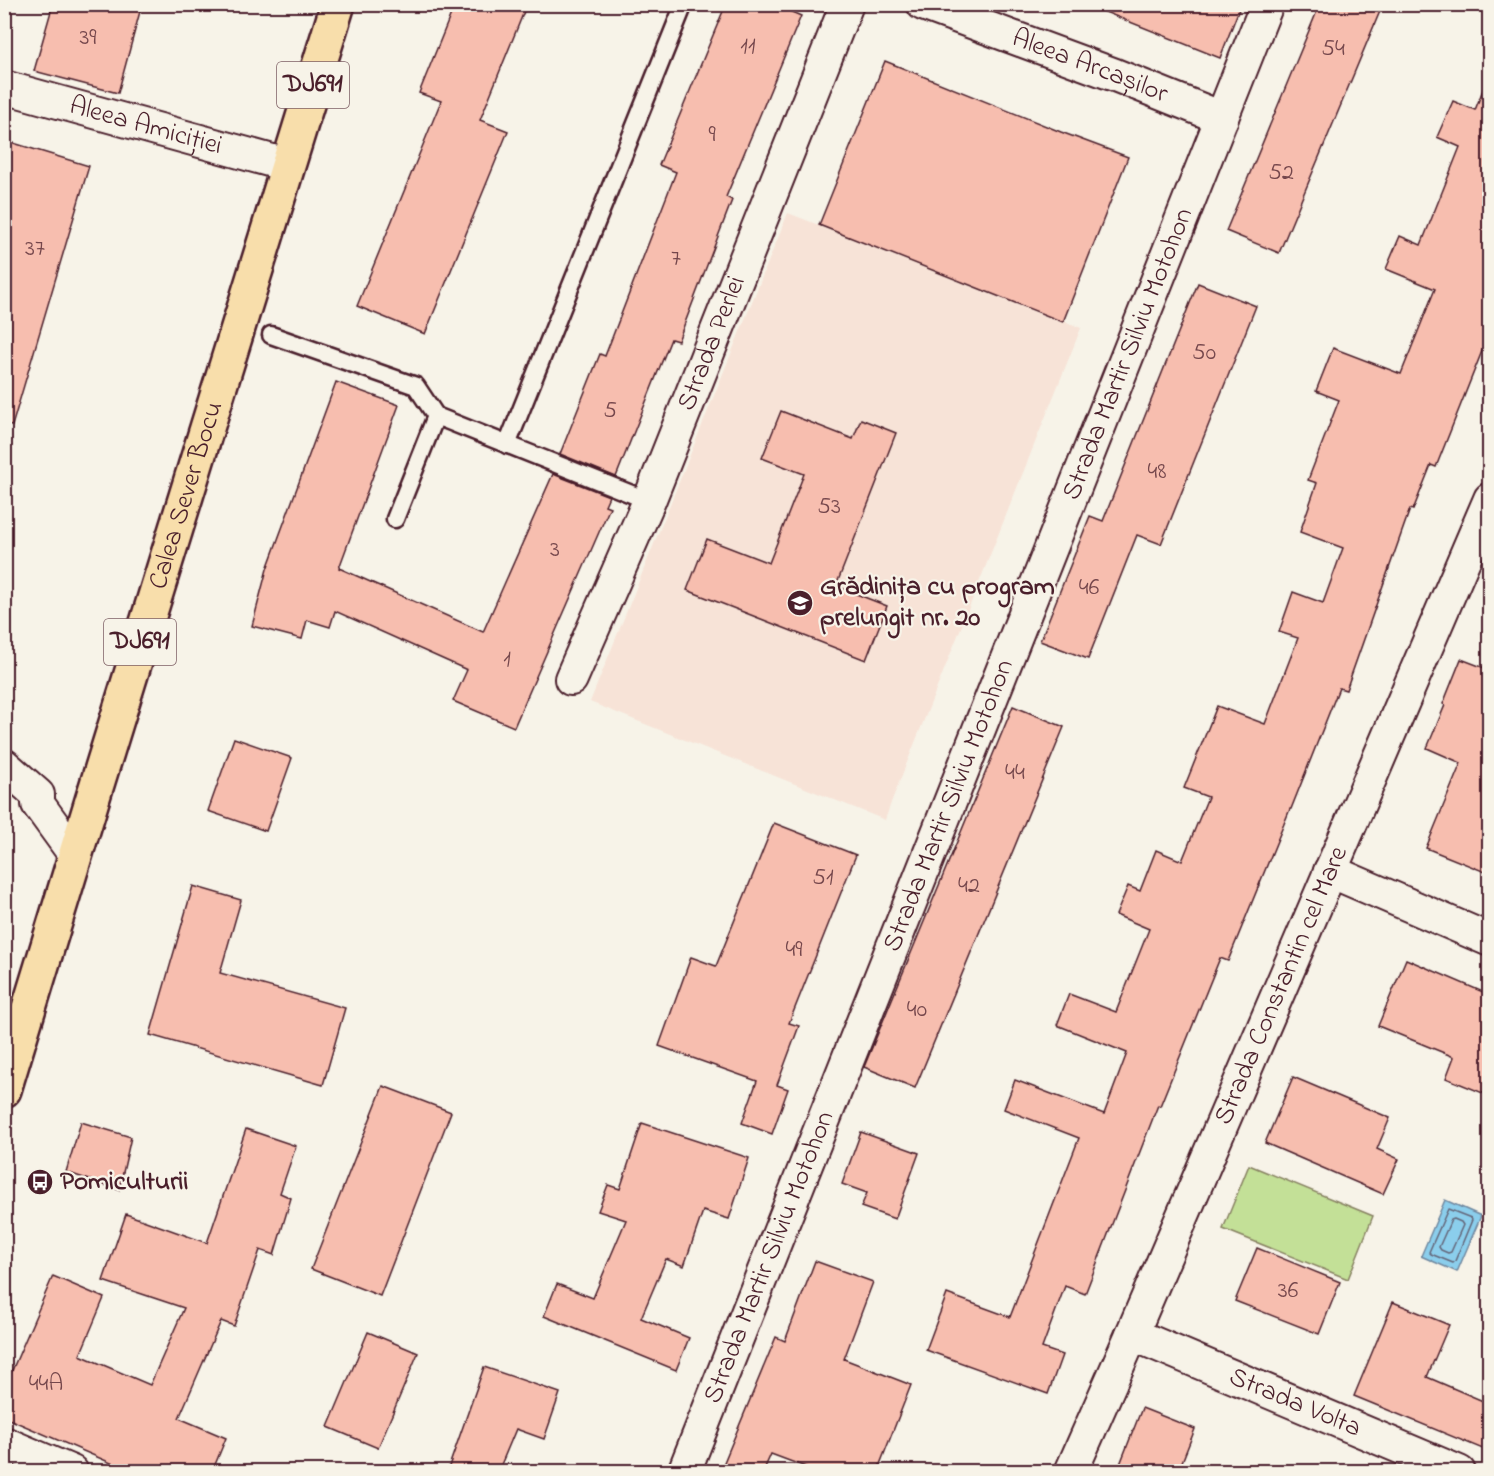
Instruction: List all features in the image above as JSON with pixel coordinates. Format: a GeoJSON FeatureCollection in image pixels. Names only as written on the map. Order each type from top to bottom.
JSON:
{"type":"FeatureCollection","features":[{"type":"Feature","properties":{"kind":"main road","name":"Calea Sever Bocu"},"geometry":{"type":"LineString","coordinates":[[4,1090],[11,1049],[75,855],[338,4]]}},
{"type":"Feature","properties":{"kind":"street","name":"Strada Perlei"},"geometry":{"type":"LineString","coordinates":[[571,679],[649,501],[848,4]]}},
{"type":"Feature","properties":{"kind":"street","name":"Aleea Arcașilor"},"geometry":{"type":"LineString","coordinates":[[923,4],[1115,75],[1222,118]]}},
{"type":"Feature","properties":{"kind":"street","name":"Strada Martir Silviu Motohon"},"geometry":{"type":"LineString","coordinates":[[684,1472],[1267,4]]}},
{"type":"Feature","properties":{"kind":"street","name":"Aleea Amiciției"},"geometry":{"type":"LineString","coordinates":[[4,87],[288,165]]}},
{"type":"Feature","properties":{"kind":"street","name":"Strada Constantin cel Mare"},"geometry":{"type":"LineString","coordinates":[[1071,1472],[1490,498]]}},
{"type":"Feature","properties":{"kind":"street"},"geometry":{"type":"LineString","coordinates":[[4,765],[38,795],[38,804],[75,855]]}},
{"type":"Feature","properties":{"kind":"street"},"geometry":{"type":"LineString","coordinates":[[1330,871],[1490,940]]}},
{"type":"Feature","properties":{"kind":"street","name":"Strada Volta"},"geometry":{"type":"LineString","coordinates":[[1132,1334],[1459,1472]]}},
{"type":"Feature","properties":{"kind":"street"},"geometry":{"type":"LineString","coordinates":[[4,1443],[72,1472]]}},
{"type":"Feature","properties":{"kind":"lane"},"geometry":{"type":"LineString","coordinates":[[507,445],[684,4]]}},
{"type":"Feature","properties":{"kind":"lane"},"geometry":{"type":"LineString","coordinates":[[272,335],[416,386],[436,416],[649,501]]}},
{"type":"Feature","properties":{"kind":"lane"},"geometry":{"type":"LineString","coordinates":[[395,519],[436,416]]}},
{"type":"Feature","properties":{"kind":"shaded area","name":"Grădinița cu program prelungit nr. 20"},"geometry":{"type":"Polygon","coordinates":[[[788,213],[1081,328],[885,820],[590,702],[788,213]]]}},
{"type":"Feature","properties":{"kind":"green space"},"geometry":{"type":"Polygon","coordinates":[[[1249,1165],[1373,1216],[1348,1279],[1223,1229],[1249,1165]]]}},
{"type":"Feature","properties":{"kind":"water"},"geometry":{"type":"Polygon","coordinates":[[[1445,1200],[1481,1216],[1457,1272],[1421,1256],[1445,1200]]]}},
{"type":"Feature","properties":{"kind":"building"},"geometry":{"type":"Polygon","coordinates":[[[53,4],[142,4],[118,93],[34,71],[53,4]]]}},
{"type":"Feature","properties":{"kind":"building"},"geometry":{"type":"Polygon","coordinates":[[[455,4],[527,4],[480,120],[508,131],[425,334],[357,306],[441,101],[419,93],[455,4]]]}},
{"type":"Feature","properties":{"kind":"building"},"geometry":{"type":"Polygon","coordinates":[[[726,4],[773,4],[801,16],[726,197],[732,200],[678,341],[671,339],[616,477],[560,454],[600,354],[605,356],[676,172],[659,165],[726,4]]]}},
{"type":"Feature","properties":{"kind":"building"},"geometry":{"type":"Polygon","coordinates":[[[1090,4],[1241,4],[1220,58],[1090,6],[1090,4]]]}},
{"type":"Feature","properties":{"kind":"building"},"geometry":{"type":"Polygon","coordinates":[[[1320,4],[1383,4],[1279,253],[1226,231],[1320,4]]]}},
{"type":"Feature","properties":{"kind":"building"},"geometry":{"type":"Polygon","coordinates":[[[885,61],[1128,157],[1063,322],[819,225],[885,61]]]}},
{"type":"Feature","properties":{"kind":"building"},"geometry":{"type":"Polygon","coordinates":[[[1488,77],[1490,77],[1490,331],[1436,467],[1431,465],[1413,510],[1410,509],[1346,690],[1339,688],[1228,961],[1220,958],[1160,1106],[1158,1105],[1085,1294],[1065,1286],[1042,1348],[1062,1355],[1048,1394],[926,1350],[947,1294],[1010,1317],[1079,1138],[1004,1109],[1015,1080],[1104,1114],[1127,1053],[1057,1025],[1069,994],[1116,1012],[1149,929],[1116,915],[1128,886],[1140,891],[1156,850],[1182,861],[1208,797],[1184,788],[1217,706],[1265,724],[1298,638],[1279,632],[1293,592],[1323,603],[1343,548],[1300,532],[1317,483],[1308,480],[1339,400],[1316,391],[1333,348],[1401,374],[1435,289],[1386,269],[1400,236],[1421,245],[1460,147],[1437,137],[1453,101],[1475,110],[1488,77]]]}},
{"type":"Feature","properties":{"kind":"building"},"geometry":{"type":"Polygon","coordinates":[[[10,142],[89,166],[12,426],[4,425],[4,162],[10,142]]]}},
{"type":"Feature","properties":{"kind":"building"},"geometry":{"type":"Polygon","coordinates":[[[1198,283],[1256,306],[1161,544],[1137,535],[1088,659],[1040,641],[1090,516],[1103,521],[1198,283]]]}},
{"type":"Feature","properties":{"kind":"building"},"geometry":{"type":"Polygon","coordinates":[[[336,382],[399,405],[339,568],[483,632],[553,474],[609,496],[605,505],[610,507],[514,727],[453,701],[467,670],[335,611],[330,627],[307,620],[302,639],[252,626],[267,569],[336,382]]]}},
{"type":"Feature","properties":{"kind":"building"},"geometry":{"type":"Polygon","coordinates":[[[781,411],[853,439],[861,419],[896,433],[836,586],[887,606],[866,660],[687,590],[707,539],[769,563],[804,474],[762,458],[781,411]]]}},
{"type":"Feature","properties":{"kind":"building"},"geometry":{"type":"Polygon","coordinates":[[[1461,659],[1490,670],[1490,874],[1426,848],[1461,763],[1427,748],[1461,659]]]}},
{"type":"Feature","properties":{"kind":"building"},"geometry":{"type":"Polygon","coordinates":[[[1013,706],[1064,727],[915,1088],[864,1067],[1013,706]]]}},
{"type":"Feature","properties":{"kind":"building"},"geometry":{"type":"Polygon","coordinates":[[[234,738],[292,758],[266,831],[208,811],[234,738]]]}},
{"type":"Feature","properties":{"kind":"building"},"geometry":{"type":"Polygon","coordinates":[[[774,823],[856,855],[789,1023],[799,1026],[777,1085],[788,1089],[772,1134],[742,1123],[757,1081],[659,1046],[691,957],[716,966],[774,823]]]}},
{"type":"Feature","properties":{"kind":"building"},"geometry":{"type":"Polygon","coordinates":[[[193,886],[241,900],[220,973],[345,1008],[323,1085],[150,1035],[193,886]]]}},
{"type":"Feature","properties":{"kind":"building"},"geometry":{"type":"Polygon","coordinates":[[[1406,959],[1490,995],[1490,1096],[1446,1078],[1454,1057],[1378,1026],[1406,959]]]}},
{"type":"Feature","properties":{"kind":"building"},"geometry":{"type":"Polygon","coordinates":[[[1293,1077],[1390,1118],[1377,1149],[1399,1159],[1383,1194],[1265,1143],[1293,1077]]]}},
{"type":"Feature","properties":{"kind":"building"},"geometry":{"type":"Polygon","coordinates":[[[383,1086],[451,1112],[380,1296],[311,1269],[383,1086]]]}},
{"type":"Feature","properties":{"kind":"building"},"geometry":{"type":"Polygon","coordinates":[[[81,1122],[131,1137],[119,1190],[66,1172],[81,1122]]]}},
{"type":"Feature","properties":{"kind":"building"},"geometry":{"type":"Polygon","coordinates":[[[642,1123],[749,1158],[729,1219],[703,1211],[684,1266],[666,1259],[641,1318],[689,1338],[676,1370],[544,1316],[557,1284],[593,1298],[626,1220],[598,1211],[608,1185],[620,1189],[642,1123]]]}},
{"type":"Feature","properties":{"kind":"building"},"geometry":{"type":"Polygon","coordinates":[[[246,1129],[296,1146],[280,1193],[291,1198],[274,1255],[260,1250],[234,1326],[221,1321],[179,1418],[226,1438],[212,1472],[132,1472],[4,1417],[4,1389],[53,1276],[104,1298],[80,1355],[150,1385],[184,1308],[103,1281],[126,1214],[207,1243],[246,1129]]]}},
{"type":"Feature","properties":{"kind":"building"},"geometry":{"type":"Polygon","coordinates":[[[861,1132],[919,1153],[895,1219],[861,1207],[867,1193],[842,1184],[861,1132]]]}},
{"type":"Feature","properties":{"kind":"building"},"geometry":{"type":"Polygon","coordinates":[[[1257,1248],[1340,1282],[1319,1334],[1235,1301],[1257,1248]]]}},
{"type":"Feature","properties":{"kind":"building"},"geometry":{"type":"Polygon","coordinates":[[[815,1261],[873,1282],[844,1359],[911,1385],[877,1472],[819,1472],[771,1454],[763,1472],[720,1472],[776,1337],[785,1341],[815,1261]]]}},
{"type":"Feature","properties":{"kind":"building"},"geometry":{"type":"Polygon","coordinates":[[[1393,1302],[1449,1325],[1427,1377],[1490,1404],[1490,1452],[1354,1396],[1393,1302]]]}},
{"type":"Feature","properties":{"kind":"building"},"geometry":{"type":"Polygon","coordinates":[[[368,1332],[418,1353],[378,1448],[328,1427],[368,1332]]]}},
{"type":"Feature","properties":{"kind":"building"},"geometry":{"type":"Polygon","coordinates":[[[484,1367],[560,1393],[544,1439],[516,1429],[498,1472],[447,1472],[484,1367]]]}},
{"type":"Feature","properties":{"kind":"building"},"geometry":{"type":"Polygon","coordinates":[[[1142,1408],[1195,1429],[1178,1472],[1117,1472],[1142,1408]]]}},
{"type":"Feature","properties":{"kind":"place","name":"Grădinița cu program prelungit nr. 20"},"geometry":{"type":"Point","coordinates":[800,603]}},
{"type":"Feature","properties":{"kind":"place","name":"Pomiculturii"},"geometry":{"type":"Point","coordinates":[40,1182]}}]}
